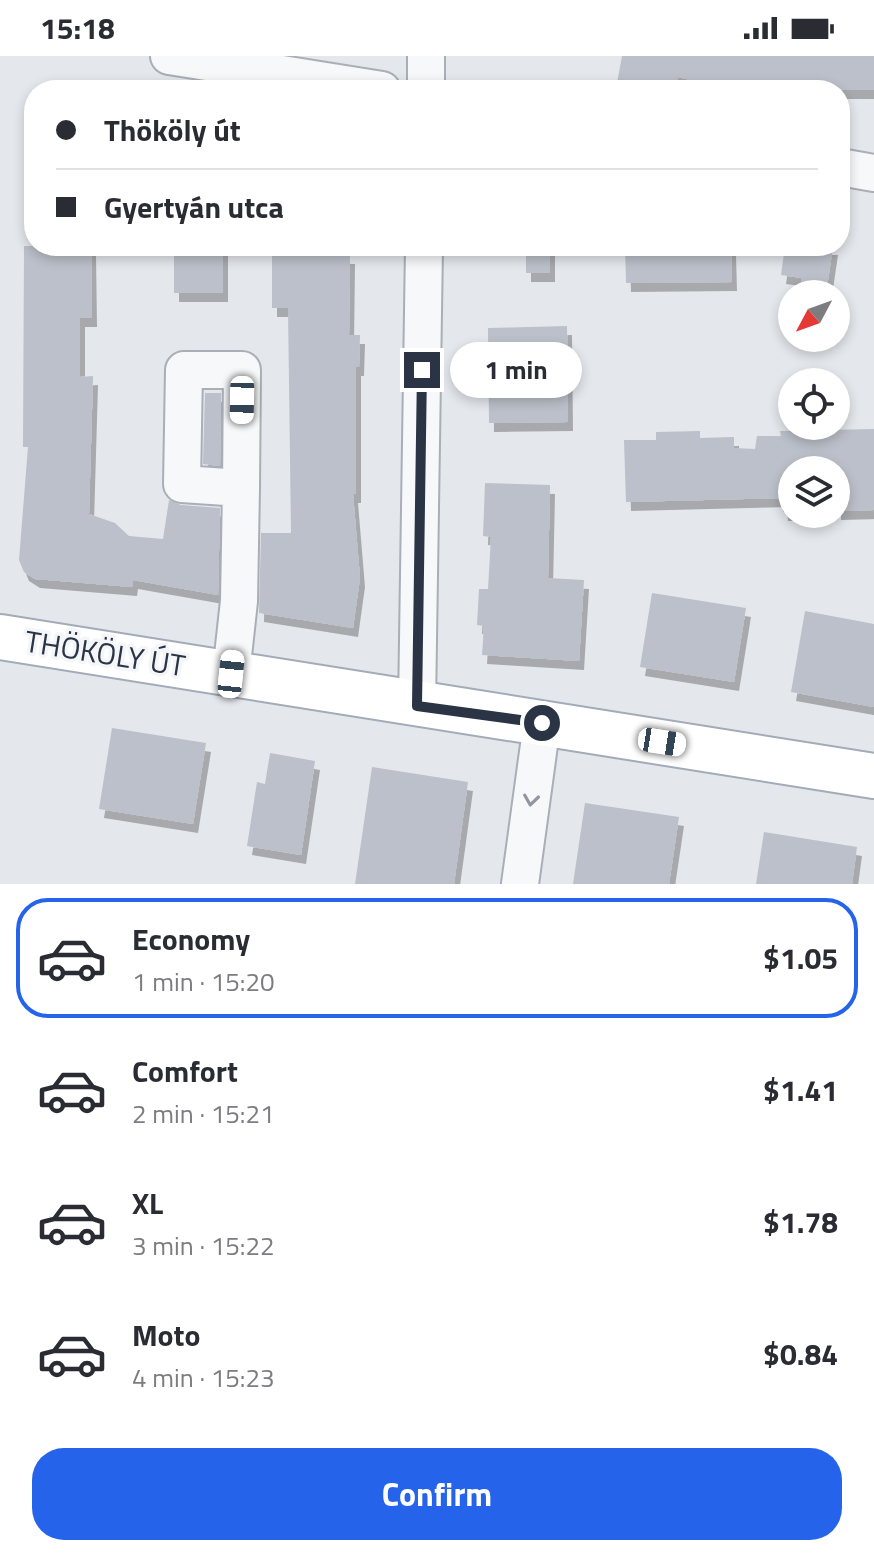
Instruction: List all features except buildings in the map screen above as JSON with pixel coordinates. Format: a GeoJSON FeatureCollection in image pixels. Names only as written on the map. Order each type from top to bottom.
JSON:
{"type":"FeatureCollection","features":[{"type":"Feature","properties":{"kind":"main road","name":"THÖKÖLY ÚT"},"geometry":{"type":"LineString","coordinates":[[0,637],[417,706],[874,776]]}},
{"type":"Feature","properties":{"kind":"street"},"geometry":{"type":"LineString","coordinates":[[169,56],[319,80]]}},
{"type":"Feature","properties":{"kind":"street"},"geometry":{"type":"LineString","coordinates":[[426,56],[426,80]]}},
{"type":"Feature","properties":{"kind":"street"},"geometry":{"type":"LineString","coordinates":[[850,169],[874,173]]}},
{"type":"Feature","properties":{"kind":"street"},"geometry":{"type":"LineString","coordinates":[[417,706],[424,256]]}},
{"type":"Feature","properties":{"kind":"street"},"geometry":{"type":"LineString","coordinates":[[231,674],[239,601],[241,488]]}},
{"type":"Feature","properties":{"kind":"street"},"geometry":{"type":"LineString","coordinates":[[520,884],[542,723]]}},
{"type":"Feature","properties":{"kind":"route"},"geometry":{"type":"LineString","coordinates":[[422,370],[417,706],[542,723]]}}]}
